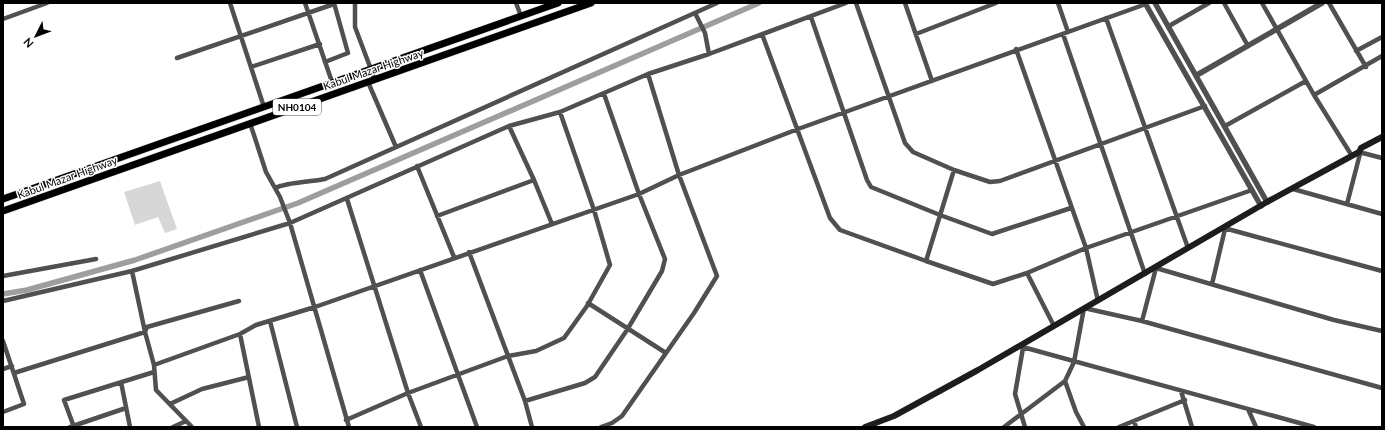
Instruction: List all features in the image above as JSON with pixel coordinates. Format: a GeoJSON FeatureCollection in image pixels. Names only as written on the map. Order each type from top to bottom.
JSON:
{"type":"FeatureCollection","features":[{"type":"Feature","properties":{"kind":"highway","name":"Kabul Mazar Highway"},"geometry":{"type":"LineString","coordinates":[[3,199],[558,3]]}},
{"type":"Feature","properties":{"kind":"highway","name":"Kabul Mazar Highway"},"geometry":{"type":"LineString","coordinates":[[3,211],[592,3]]}},
{"type":"Feature","properties":{"kind":"main road"},"geometry":{"type":"LineString","coordinates":[[866,427],[894,416],[1021,347],[1084,308],[1156,268],[1267,202],[1352,156],[1382,137]]}},
{"type":"Feature","properties":{"kind":"street"},"geometry":{"type":"LineString","coordinates":[[3,19],[47,3]]}},
{"type":"Feature","properties":{"kind":"street"},"geometry":{"type":"LineString","coordinates":[[230,3],[264,107]]}},
{"type":"Feature","properties":{"kind":"street"},"geometry":{"type":"LineString","coordinates":[[305,3],[332,82]]}},
{"type":"Feature","properties":{"kind":"street"},"geometry":{"type":"LineString","coordinates":[[177,58],[334,3],[348,53],[325,62]]}},
{"type":"Feature","properties":{"kind":"street"},"geometry":{"type":"LineString","coordinates":[[355,3],[355,27],[371,69],[372,81],[396,147]]}},
{"type":"Feature","properties":{"kind":"street"},"geometry":{"type":"LineString","coordinates":[[516,3],[520,16]]}},
{"type":"Feature","properties":{"kind":"street"},"geometry":{"type":"LineString","coordinates":[[275,188],[284,184],[292,185],[325,180],[717,3]]}},
{"type":"Feature","properties":{"kind":"street"},"geometry":{"type":"LineString","coordinates":[[3,301],[132,271],[290,223],[509,126],[560,112],[648,74],[709,54],[846,3]]}},
{"type":"Feature","properties":{"kind":"street"},"geometry":{"type":"LineString","coordinates":[[856,3],[905,143],[913,152],[954,170],[990,182],[1000,181],[1144,127],[1205,106]]}},
{"type":"Feature","properties":{"kind":"street"},"geometry":{"type":"LineString","coordinates":[[905,3],[932,81]]}},
{"type":"Feature","properties":{"kind":"street"},"geometry":{"type":"LineString","coordinates":[[916,34],[996,3]]}},
{"type":"Feature","properties":{"kind":"street"},"geometry":{"type":"LineString","coordinates":[[1058,3],[1065,33],[1130,234],[1145,274]]}},
{"type":"Feature","properties":{"kind":"street"},"geometry":{"type":"LineString","coordinates":[[154,365],[240,334],[256,325],[315,307],[468,252],[639,194],[679,175],[798,129],[1145,3],[1261,206]]}},
{"type":"Feature","properties":{"kind":"street"},"geometry":{"type":"LineString","coordinates":[[1155,3],[1197,75],[1267,202]]}},
{"type":"Feature","properties":{"kind":"street"},"geometry":{"type":"LineString","coordinates":[[1168,26],[1208,3]]}},
{"type":"Feature","properties":{"kind":"street"},"geometry":{"type":"LineString","coordinates":[[1224,3],[1248,46]]}},
{"type":"Feature","properties":{"kind":"street"},"geometry":{"type":"LineString","coordinates":[[1262,3],[1314,96],[1352,156]]}},
{"type":"Feature","properties":{"kind":"street"},"geometry":{"type":"LineString","coordinates":[[1197,75],[1322,3]]}},
{"type":"Feature","properties":{"kind":"street"},"geometry":{"type":"LineString","coordinates":[[1329,3],[1366,67]]}},
{"type":"Feature","properties":{"kind":"street"},"geometry":{"type":"LineString","coordinates":[[695,13],[705,32],[709,54]]}},
{"type":"Feature","properties":{"kind":"street"},"geometry":{"type":"LineString","coordinates":[[811,17],[867,180],[871,187],[992,234],[1071,208]]}},
{"type":"Feature","properties":{"kind":"street"},"geometry":{"type":"LineString","coordinates":[[1106,18],[1188,248]]}},
{"type":"Feature","properties":{"kind":"street"},"geometry":{"type":"LineString","coordinates":[[762,34],[830,218],[840,230],[993,284],[1027,273],[1086,248],[1130,234],[1252,190]]}},
{"type":"Feature","properties":{"kind":"street"},"geometry":{"type":"LineString","coordinates":[[1356,51],[1382,37]]}},
{"type":"Feature","properties":{"kind":"street"},"geometry":{"type":"LineString","coordinates":[[251,67],[320,44]]}},
{"type":"Feature","properties":{"kind":"street"},"geometry":{"type":"LineString","coordinates":[[1016,49],[1086,248],[1098,301]]}},
{"type":"Feature","properties":{"kind":"street"},"geometry":{"type":"LineString","coordinates":[[1314,96],[1366,67],[1382,56]]}},
{"type":"Feature","properties":{"kind":"street"},"geometry":{"type":"LineString","coordinates":[[601,427],[612,423],[622,416],[717,276],[679,175],[648,74]]}},
{"type":"Feature","properties":{"kind":"street"},"geometry":{"type":"LineString","coordinates":[[1225,126],[1306,81]]}},
{"type":"Feature","properties":{"kind":"street"},"geometry":{"type":"LineString","coordinates":[[525,402],[586,383],[595,377],[628,330],[662,271],[664,259],[639,194],[604,94]]}},
{"type":"Feature","properties":{"kind":"street"},"geometry":{"type":"LineString","coordinates":[[346,420],[408,393],[508,356],[536,351],[564,338],[588,303],[610,264],[594,210],[560,112]]}},
{"type":"Feature","properties":{"kind":"street"},"geometry":{"type":"LineString","coordinates":[[250,124],[266,172],[280,197],[290,223],[349,427]]}},
{"type":"Feature","properties":{"kind":"street"},"geometry":{"type":"LineString","coordinates":[[509,126],[552,224]]}},
{"type":"Feature","properties":{"kind":"street"},"geometry":{"type":"LineString","coordinates":[[1347,204],[1360,151],[1382,158]]}},
{"type":"Feature","properties":{"kind":"street"},"geometry":{"type":"LineString","coordinates":[[417,166],[454,257]]}},
{"type":"Feature","properties":{"kind":"street"},"geometry":{"type":"LineString","coordinates":[[926,261],[954,170]]}},
{"type":"Feature","properties":{"kind":"street"},"geometry":{"type":"LineString","coordinates":[[437,216],[534,180]]}},
{"type":"Feature","properties":{"kind":"street"},"geometry":{"type":"LineString","coordinates":[[1293,189],[1382,214]]}},
{"type":"Feature","properties":{"kind":"street"},"geometry":{"type":"LineString","coordinates":[[347,199],[408,393],[421,427]]}},
{"type":"Feature","properties":{"kind":"street"},"geometry":{"type":"LineString","coordinates":[[1212,284],[1224,228],[1382,272]]}},
{"type":"Feature","properties":{"kind":"street"},"geometry":{"type":"LineString","coordinates":[[468,252],[525,402],[532,427]]}},
{"type":"Feature","properties":{"kind":"street"},"geometry":{"type":"LineString","coordinates":[[3,276],[96,259]]}},
{"type":"Feature","properties":{"kind":"street"},"geometry":{"type":"LineString","coordinates":[[1142,321],[1156,268],[1382,331]]}},
{"type":"Feature","properties":{"kind":"street"},"geometry":{"type":"LineString","coordinates":[[420,270],[477,427]]}},
{"type":"Feature","properties":{"kind":"street"},"geometry":{"type":"LineString","coordinates":[[132,271],[145,332],[154,365],[156,390],[192,427]]}},
{"type":"Feature","properties":{"kind":"street"},"geometry":{"type":"LineString","coordinates":[[1027,273],[1054,326]]}},
{"type":"Feature","properties":{"kind":"street"},"geometry":{"type":"LineString","coordinates":[[14,373],[145,332],[147,327],[239,301]]}},
{"type":"Feature","properties":{"kind":"street"},"geometry":{"type":"LineString","coordinates":[[588,303],[666,353]]}},
{"type":"Feature","properties":{"kind":"street"},"geometry":{"type":"LineString","coordinates":[[1004,427],[1065,381],[1074,362],[1084,308],[1142,321],[1382,388]]}},
{"type":"Feature","properties":{"kind":"street"},"geometry":{"type":"LineString","coordinates":[[270,321],[297,427]]}},
{"type":"Feature","properties":{"kind":"street"},"geometry":{"type":"LineString","coordinates":[[240,334],[259,427]]}},
{"type":"Feature","properties":{"kind":"street"},"geometry":{"type":"LineString","coordinates":[[3,341],[24,404],[3,412]]}},
{"type":"Feature","properties":{"kind":"street"},"geometry":{"type":"LineString","coordinates":[[1025,427],[1020,415],[1015,394],[1021,347],[1314,427]]}},
{"type":"Feature","properties":{"kind":"street"},"geometry":{"type":"LineString","coordinates":[[3,369],[12,366]]}},
{"type":"Feature","properties":{"kind":"street"},"geometry":{"type":"LineString","coordinates":[[126,408],[73,427],[64,400],[154,372]]}},
{"type":"Feature","properties":{"kind":"street"},"geometry":{"type":"LineString","coordinates":[[170,404],[202,389],[249,377]]}},
{"type":"Feature","properties":{"kind":"street"},"geometry":{"type":"LineString","coordinates":[[1065,381],[1084,427]]}},
{"type":"Feature","properties":{"kind":"street"},"geometry":{"type":"LineString","coordinates":[[122,382],[130,427]]}},
{"type":"Feature","properties":{"kind":"street"},"geometry":{"type":"LineString","coordinates":[[1182,391],[1192,427]]}},
{"type":"Feature","properties":{"kind":"street"},"geometry":{"type":"LineString","coordinates":[[1119,427],[1185,400]]}},
{"type":"Feature","properties":{"kind":"street"},"geometry":{"type":"LineString","coordinates":[[1248,409],[1256,427]]}},
{"type":"Feature","properties":{"kind":"street"},"geometry":{"type":"LineString","coordinates":[[172,427],[186,421]]}},
{"type":"Feature","properties":{"kind":"street"},"geometry":{"type":"LineString","coordinates":[[1134,421],[1136,427]]}},
{"type":"Feature","properties":{"kind":"shaded area"},"geometry":{"type":"Polygon","coordinates":[[[160,181],[177,229],[165,233],[158,217],[135,225],[124,192],[160,181]]]}},
{"type":"Feature","properties":{"kind":"waterway"},"geometry":{"type":"LineString","coordinates":[[3,294],[27,290],[135,260],[298,203],[759,3]]}}]}
